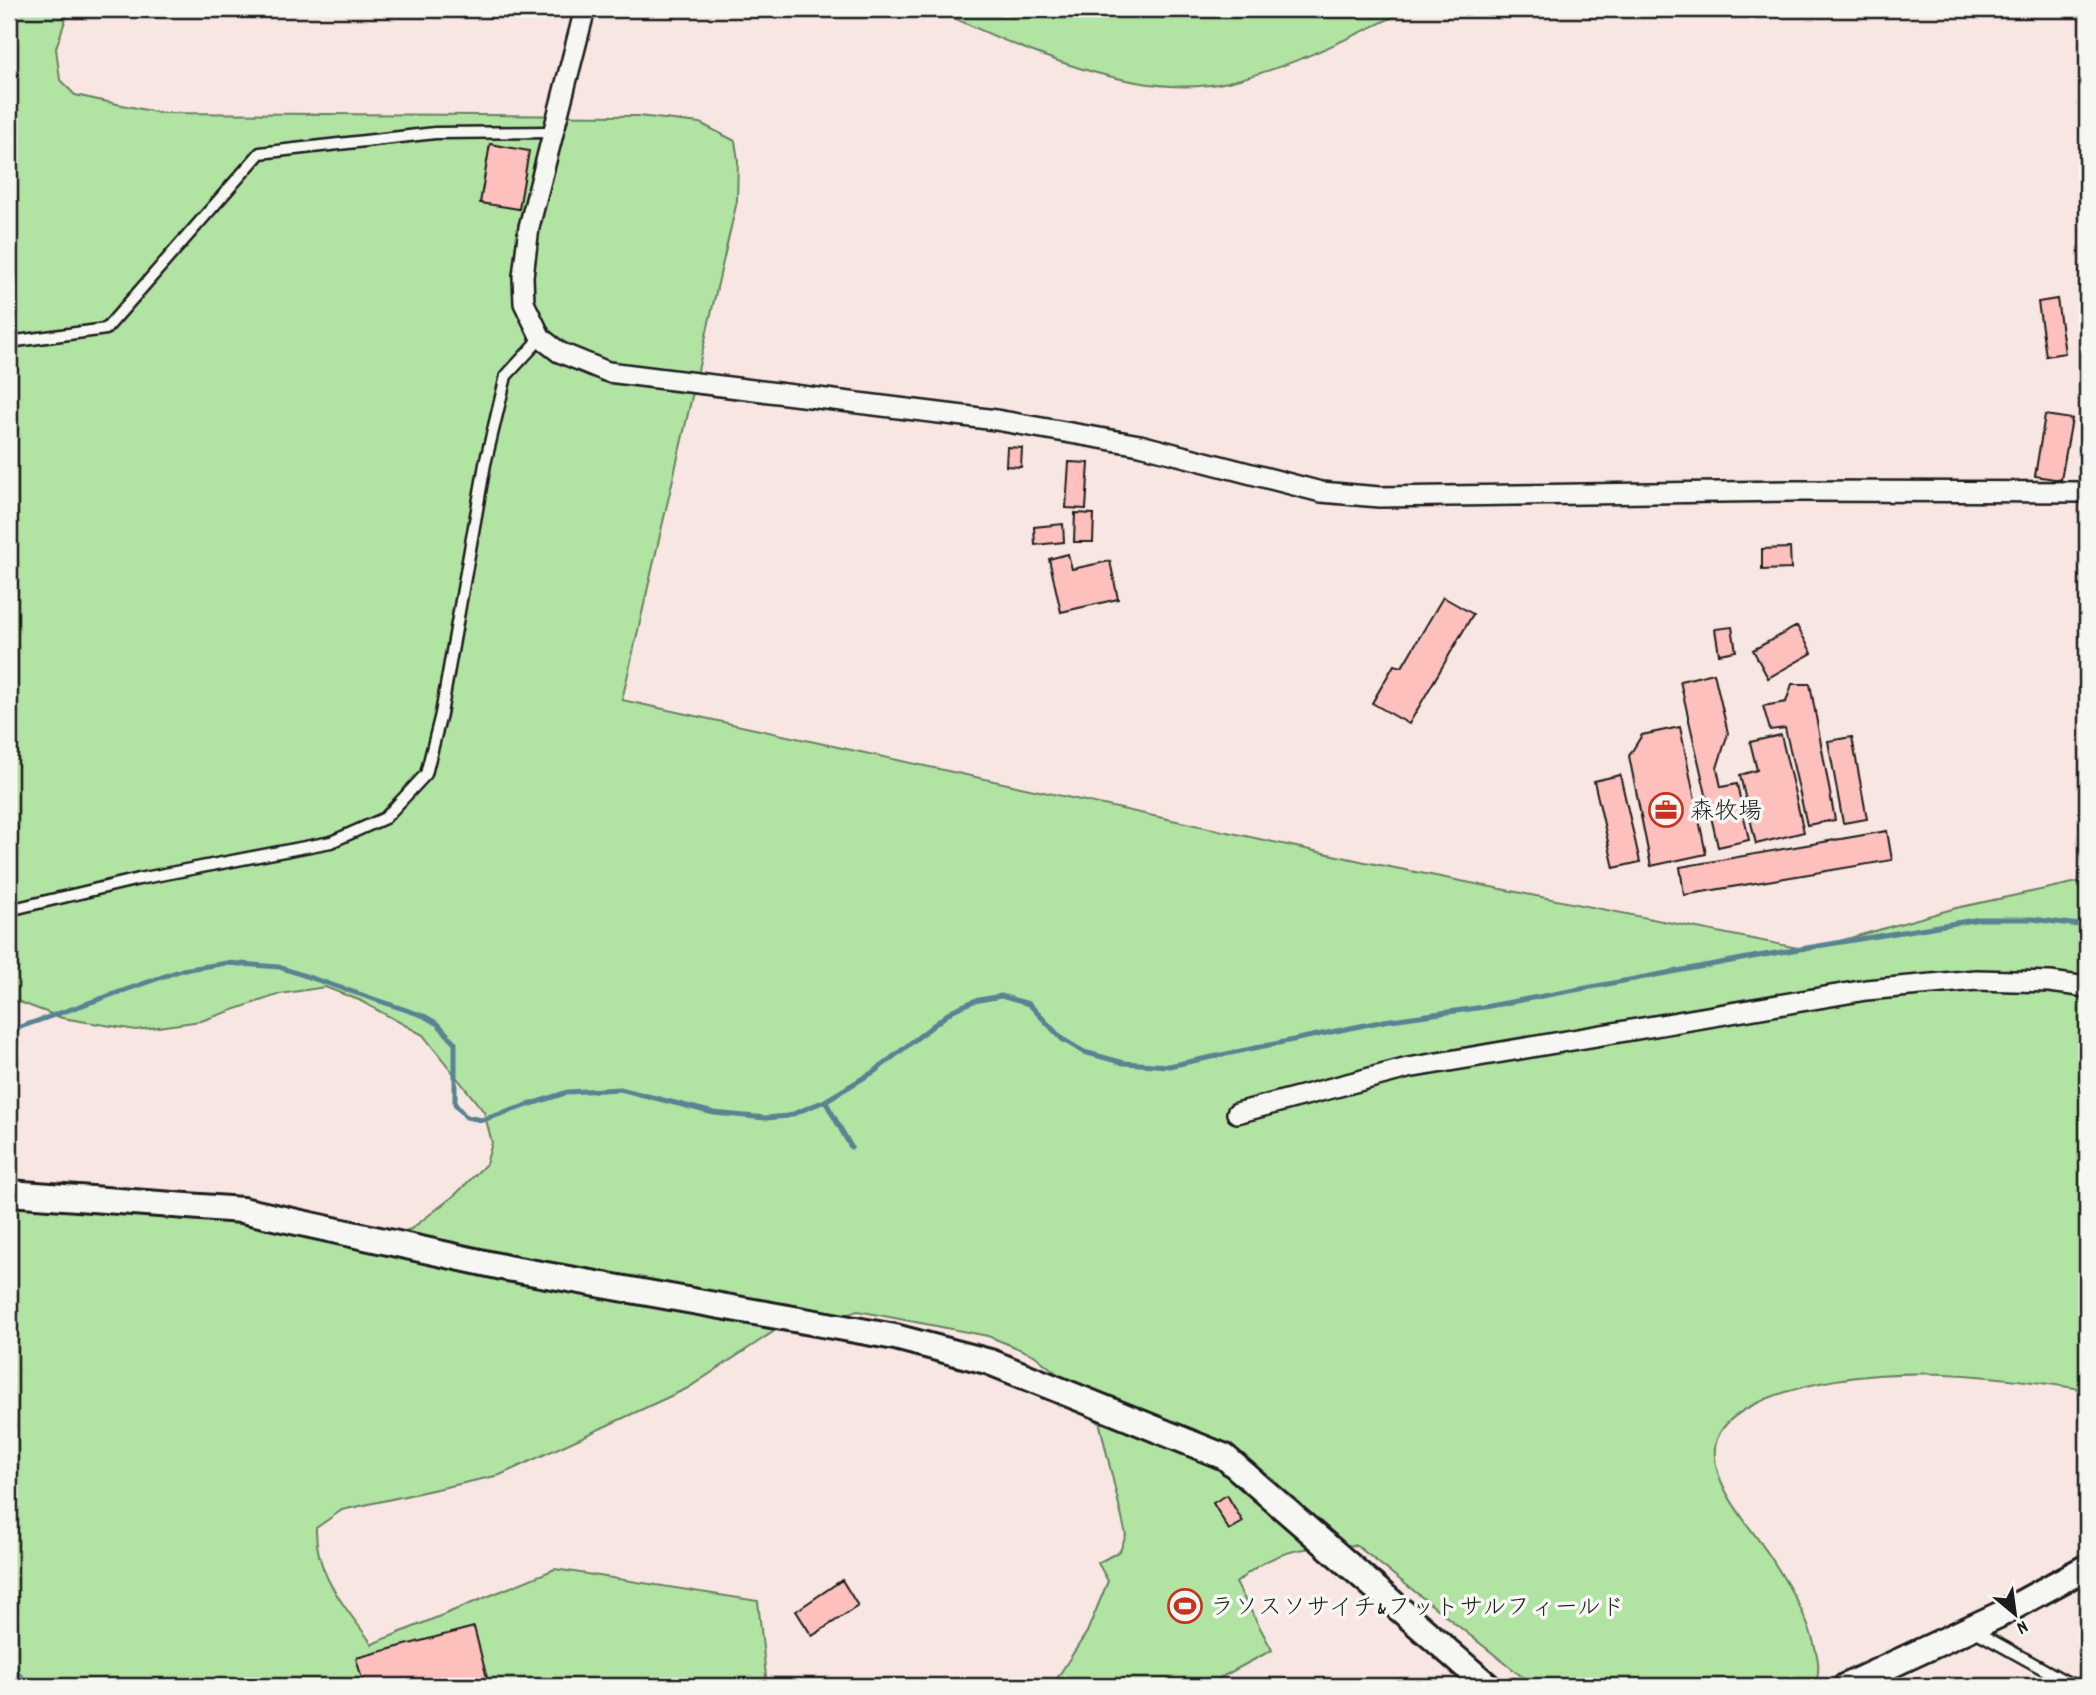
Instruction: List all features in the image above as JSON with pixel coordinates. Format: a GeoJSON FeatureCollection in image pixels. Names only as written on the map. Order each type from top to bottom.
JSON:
{"type":"FeatureCollection","features":[{"type":"Feature","properties":{"kind":"street"},"geometry":{"type":"LineString","coordinates":[[585,9],[529,227],[523,276],[524,303],[541,338],[559,352],[608,372],[996,420],[1140,445],[1321,492],[1379,497],[1794,491],[2087,492]]}},
{"type":"Feature","properties":{"kind":"street"},"geometry":{"type":"LineString","coordinates":[[1237,1113],[1408,1068],[1866,990],[1976,980],[2050,982],[2087,987]]}},
{"type":"Feature","properties":{"kind":"street"},"geometry":{"type":"LineString","coordinates":[[9,1193],[242,1210],[506,1268],[895,1337],[990,1362],[1225,1457],[1488,1686]]}},
{"type":"Feature","properties":{"kind":"street"},"geometry":{"type":"LineString","coordinates":[[1846,1686],[1970,1628],[2087,1567]]}},
{"type":"Feature","properties":{"kind":"lane"},"geometry":{"type":"LineString","coordinates":[[9,342],[106,329],[260,153],[435,133],[554,132]]}},
{"type":"Feature","properties":{"kind":"lane"},"geometry":{"type":"LineString","coordinates":[[9,909],[139,879],[331,842],[385,818],[394,809],[426,774],[441,714],[485,464],[506,376],[541,338]]}},
{"type":"Feature","properties":{"kind":"lane"},"geometry":{"type":"LineString","coordinates":[[1970,1628],[2074,1686]]}},
{"type":"Feature","properties":{"kind":"green space"},"geometry":{"type":"Polygon","coordinates":[[[9,9],[69,9],[56,48],[60,80],[75,95],[160,113],[638,116],[700,123],[735,141],[738,160],[737,201],[622,700],[1365,862],[1808,950],[1956,908],[2087,880],[2087,1390],[1966,1375],[1884,1375],[1843,1379],[1804,1387],[1766,1399],[1727,1423],[1715,1448],[1720,1478],[1736,1509],[1775,1564],[1801,1610],[1810,1630],[1817,1658],[1818,1674],[1815,1686],[1534,1686],[1356,1545],[1306,1549],[1278,1556],[1250,1571],[1236,1583],[1272,1650],[1205,1686],[1052,1686],[1087,1632],[1108,1581],[1098,1563],[1120,1551],[1126,1535],[1100,1425],[1076,1389],[1034,1355],[988,1336],[858,1311],[776,1330],[688,1388],[500,1475],[342,1510],[316,1528],[317,1545],[326,1576],[372,1644],[555,1569],[758,1601],[767,1686],[9,1686],[9,1181],[51,1198],[147,1202],[358,1245],[411,1229],[455,1195],[486,1164],[492,1143],[484,1112],[423,1035],[359,1000],[325,987],[280,994],[201,1021],[136,1030],[62,1018],[9,998],[9,9]]]}},
{"type":"Feature","properties":{"kind":"green space"},"geometry":{"type":"Polygon","coordinates":[[[934,9],[1410,9],[1275,68],[1228,82],[1192,86],[1155,85],[1077,67],[1001,39],[934,9]]]}},
{"type":"Feature","properties":{"kind":"building"},"geometry":{"type":"Polygon","coordinates":[[[490,144],[529,151],[519,209],[480,203],[490,144]]]}},
{"type":"Feature","properties":{"kind":"building"},"geometry":{"type":"Polygon","coordinates":[[[2057,299],[2065,353],[2046,356],[2038,302],[2057,299]]]}},
{"type":"Feature","properties":{"kind":"building"},"geometry":{"type":"Polygon","coordinates":[[[2045,415],[2072,419],[2061,480],[2035,476],[2045,415]]]}},
{"type":"Feature","properties":{"kind":"building"},"geometry":{"type":"Polygon","coordinates":[[[1007,447],[1022,448],[1021,467],[1006,466],[1007,447]]]}},
{"type":"Feature","properties":{"kind":"building"},"geometry":{"type":"Polygon","coordinates":[[[1069,462],[1089,463],[1086,509],[1066,508],[1069,462]]]}},
{"type":"Feature","properties":{"kind":"building"},"geometry":{"type":"Polygon","coordinates":[[[1075,513],[1094,514],[1093,542],[1074,542],[1075,513]]]}},
{"type":"Feature","properties":{"kind":"building"},"geometry":{"type":"Polygon","coordinates":[[[1063,524],[1064,542],[1035,545],[1034,527],[1063,524]]]}},
{"type":"Feature","properties":{"kind":"building"},"geometry":{"type":"Polygon","coordinates":[[[1790,548],[1791,569],[1762,570],[1762,549],[1790,548]]]}},
{"type":"Feature","properties":{"kind":"building"},"geometry":{"type":"Polygon","coordinates":[[[1068,554],[1072,569],[1110,561],[1118,599],[1061,612],[1049,559],[1068,554]]]}},
{"type":"Feature","properties":{"kind":"building"},"geometry":{"type":"Polygon","coordinates":[[[1443,597],[1473,614],[1409,724],[1372,703],[1394,665],[1402,667],[1443,597]]]}},
{"type":"Feature","properties":{"kind":"building"},"geometry":{"type":"Polygon","coordinates":[[[1797,626],[1812,653],[1768,678],[1753,650],[1797,626]]]}},
{"type":"Feature","properties":{"kind":"building"},"geometry":{"type":"Polygon","coordinates":[[[1732,627],[1736,651],[1719,654],[1715,629],[1732,627]]]}},
{"type":"Feature","properties":{"kind":"building"},"geometry":{"type":"Polygon","coordinates":[[[1714,673],[1728,733],[1717,768],[1721,787],[1737,784],[1749,840],[1718,847],[1680,681],[1714,673]]]}},
{"type":"Feature","properties":{"kind":"building"},"geometry":{"type":"Polygon","coordinates":[[[1792,684],[1810,684],[1835,820],[1807,825],[1785,728],[1770,730],[1763,706],[1786,702],[1792,684]]]}},
{"type":"Feature","properties":{"kind":"building"},"geometry":{"type":"Polygon","coordinates":[[[1680,727],[1706,854],[1651,866],[1629,756],[1642,735],[1680,727]]]}},
{"type":"Feature","properties":{"kind":"building"},"geometry":{"type":"Polygon","coordinates":[[[1781,735],[1804,832],[1756,844],[1740,775],[1757,770],[1750,742],[1781,735]]]}},
{"type":"Feature","properties":{"kind":"building"},"geometry":{"type":"Polygon","coordinates":[[[1852,737],[1867,819],[1843,823],[1828,741],[1852,737]]]}},
{"type":"Feature","properties":{"kind":"building"},"geometry":{"type":"Polygon","coordinates":[[[1620,775],[1640,862],[1614,868],[1594,781],[1620,775]]]}},
{"type":"Feature","properties":{"kind":"building"},"geometry":{"type":"Polygon","coordinates":[[[1887,831],[1892,860],[1684,895],[1680,867],[1887,831]]]}},
{"type":"Feature","properties":{"kind":"building"},"geometry":{"type":"Polygon","coordinates":[[[1227,1495],[1243,1522],[1229,1530],[1213,1503],[1227,1495]]]}},
{"type":"Feature","properties":{"kind":"building"},"geometry":{"type":"Polygon","coordinates":[[[842,1580],[858,1606],[812,1636],[796,1611],[842,1580]]]}},
{"type":"Feature","properties":{"kind":"building"},"geometry":{"type":"Polygon","coordinates":[[[474,1627],[489,1686],[364,1686],[356,1658],[474,1627]]]}},
{"type":"Feature","properties":{"kind":"waterway"},"geometry":{"type":"LineString","coordinates":[[9,1031],[182,970],[227,963],[279,967],[424,1016],[438,1024],[455,1043],[455,1104],[466,1117],[482,1120],[568,1092],[620,1089],[714,1113],[766,1118],[788,1116],[825,1101],[875,1071],[953,1010],[974,1001],[1001,996],[1029,1004],[1062,1039],[1084,1052],[1124,1063],[1169,1066],[1384,1021],[1484,1007],[1758,956],[1980,919],[2033,919],[2087,926]]}},
{"type":"Feature","properties":{"kind":"waterway"},"geometry":{"type":"LineString","coordinates":[[825,1101],[851,1147]]}},
{"type":"Feature","properties":{"kind":"waterway"},"geometry":{"type":"LineString","coordinates":[[9,1665],[31,1686]]}},
{"type":"Feature","properties":{"kind":"place","name":"森牧場"},"geometry":{"type":"Point","coordinates":[1666,810]}},
{"type":"Feature","properties":{"kind":"place","name":"ラソスソサイチ&フットサルフィールド"},"geometry":{"type":"Point","coordinates":[1185,1606]}}]}
